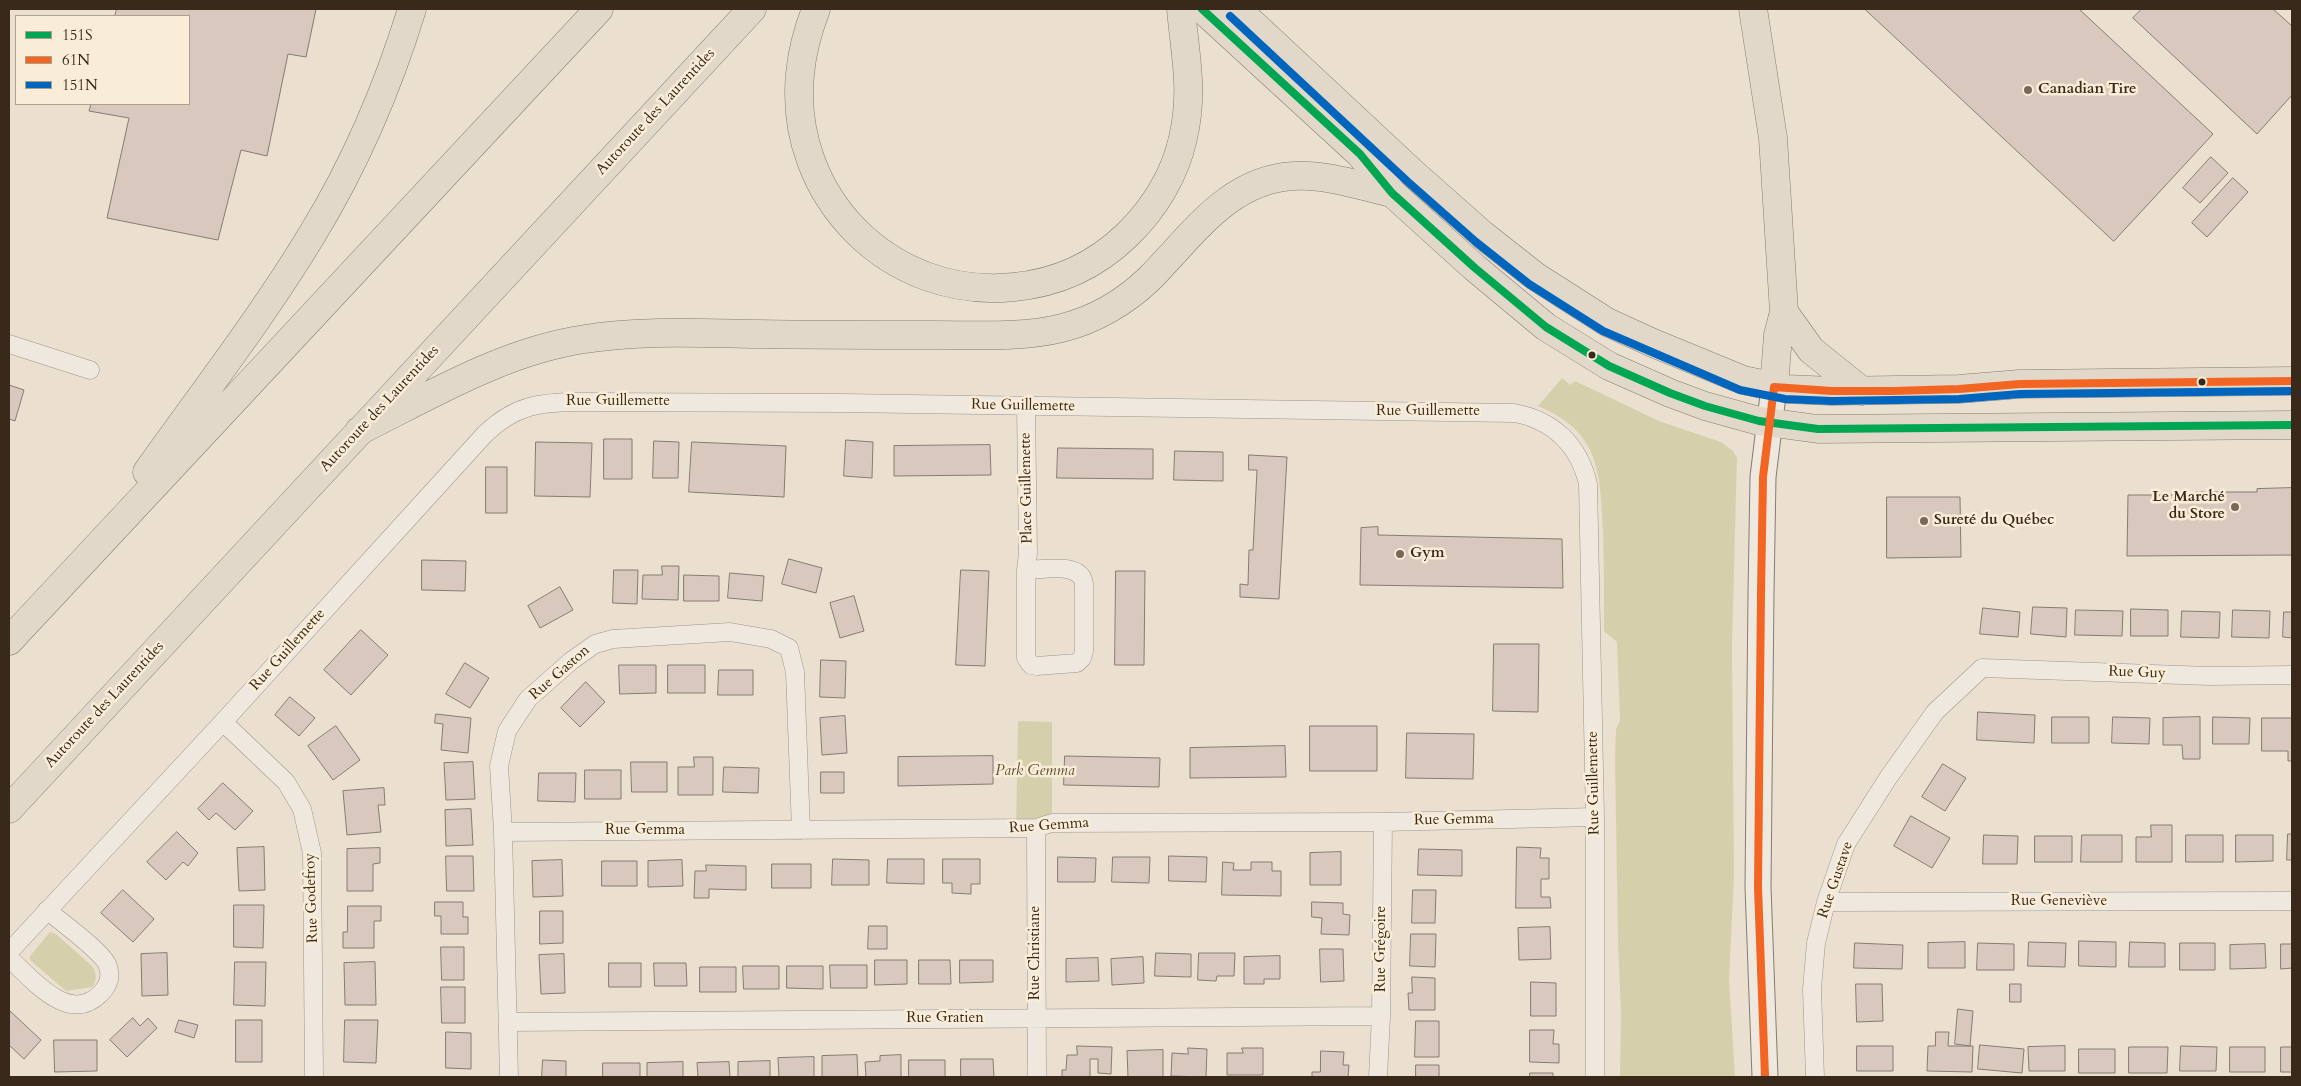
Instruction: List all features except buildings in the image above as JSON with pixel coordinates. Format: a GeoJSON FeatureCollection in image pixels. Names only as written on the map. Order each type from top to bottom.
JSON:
{"type":"FeatureCollection","features":[{"type":"Feature","properties":{"kind":"main road"},"geometry":{"type":"LineString","coordinates":[[83,560],[274,293],[314,231],[364,135],[389,74],[412,9]]}},
{"type":"Feature","properties":{"kind":"main road"},"geometry":{"type":"LineString","coordinates":[[9,640],[599,9]]}},
{"type":"Feature","properties":{"kind":"main road","name":"Autoroute des Laurentides"},"geometry":{"type":"LineString","coordinates":[[9,809],[752,9]]}},
{"type":"Feature","properties":{"kind":"main road"},"geometry":{"type":"LineString","coordinates":[[816,9],[802,59],[799,90],[806,144],[811,161],[824,190],[851,227],[874,248],[896,263],[942,282],[988,288],[1032,285],[1084,266],[1119,242],[1136,226],[1154,204],[1175,166],[1183,140],[1188,112],[1189,66],[1181,9]]}},
{"type":"Feature","properties":{"kind":"main road"},"geometry":{"type":"LineString","coordinates":[[1202,9],[1360,154],[1392,193],[1516,303],[1546,327],[1581,350],[1609,366],[1670,393],[1728,413],[1769,423],[1818,429],[2292,425]]}},
{"type":"Feature","properties":{"kind":"main road"},"geometry":{"type":"LineString","coordinates":[[1237,9],[1414,174],[1483,235],[1535,276],[1608,322],[1653,344],[1743,380],[1799,390],[1862,391],[1959,389],[2020,384],[2292,381]]}},
{"type":"Feature","properties":{"kind":"main road"},"geometry":{"type":"LineString","coordinates":[[1753,9],[1773,138],[1784,312],[1778,335],[1774,387]]}},
{"type":"Feature","properties":{"kind":"main road"},"geometry":{"type":"LineString","coordinates":[[359,431],[498,364],[542,348],[584,339],[690,332],[1000,334],[1064,328],[1101,314],[1126,298],[1148,280],[1189,234],[1215,209],[1244,190],[1259,183],[1290,176],[1308,175],[1392,193]]}},
{"type":"Feature","properties":{"kind":"main road"},"geometry":{"type":"LineString","coordinates":[[1784,312],[1811,350],[1862,391]]}},
{"type":"Feature","properties":{"kind":"street"},"geometry":{"type":"LineString","coordinates":[[9,344],[90,370]]}},
{"type":"Feature","properties":{"kind":"street"},"geometry":{"type":"LineString","coordinates":[[1765,1077],[1758,919],[1762,477],[1774,387]]}},
{"type":"Feature","properties":{"kind":"street","name":"Rue Guillemette"},"geometry":{"type":"LineString","coordinates":[[9,952],[223,722],[485,434],[498,422],[522,408],[547,402],[573,402],[1505,412],[1532,417],[1556,430],[1574,450],[1583,466],[1588,484],[1595,817],[1595,1077]]}},
{"type":"Feature","properties":{"kind":"street","name":"Place Guillemette"},"geometry":{"type":"LineString","coordinates":[[1026,406],[1028,553],[1026,570],[1027,660],[1037,666],[1070,666],[1077,663],[1082,658],[1084,650],[1084,584],[1082,576],[1073,570],[1026,570]]}},
{"type":"Feature","properties":{"kind":"street","name":"Rue Gaston"},"geometry":{"type":"LineString","coordinates":[[509,1077],[503,832],[499,766],[507,731],[528,699],[571,661],[595,644],[613,639],[730,632],[771,639],[789,648],[795,672],[801,830]]}},
{"type":"Feature","properties":{"kind":"street","name":"Rue Guy"},"geometry":{"type":"LineString","coordinates":[[1982,668],[2209,676],[2292,676]]}},
{"type":"Feature","properties":{"kind":"street","name":"Rue Gustave"},"geometry":{"type":"LineString","coordinates":[[1814,1077],[1812,989],[1816,943],[1826,902],[1846,844],[1888,778],[1935,712],[1982,668]]}},
{"type":"Feature","properties":{"kind":"street","name":"Rue Godefroy"},"geometry":{"type":"LineString","coordinates":[[223,722],[286,782],[302,809],[312,853],[314,1077]]}},
{"type":"Feature","properties":{"kind":"street","name":"Rue Gemma"},"geometry":{"type":"LineString","coordinates":[[503,832],[1036,828],[1052,823],[1383,822],[1595,817]]}},
{"type":"Feature","properties":{"kind":"street","name":"Rue Grégoire"},"geometry":{"type":"LineString","coordinates":[[1378,1077],[1381,1016],[1383,822]]}},
{"type":"Feature","properties":{"kind":"street","name":"Rue Christiane"},"geometry":{"type":"LineString","coordinates":[[1036,828],[1036,1077]]}},
{"type":"Feature","properties":{"kind":"street","name":"Rue Geneviève"},"geometry":{"type":"LineString","coordinates":[[1826,902],[2292,901]]}},
{"type":"Feature","properties":{"kind":"street"},"geometry":{"type":"LineString","coordinates":[[9,958],[60,1002],[72,1004],[90,1001],[105,989],[109,971],[104,959],[47,910]]}},
{"type":"Feature","properties":{"kind":"street","name":"Rue Gratien"},"geometry":{"type":"LineString","coordinates":[[508,1022],[1381,1016]]}},
{"type":"Feature","properties":{"kind":"green space"},"geometry":{"type":"Polygon","coordinates":[[[1562,378],[1570,385],[1575,381],[1659,421],[1721,442],[1733,451],[1737,458],[1732,646],[1734,876],[1729,978],[1735,1077],[1620,1077],[1621,1014],[1615,760],[1616,729],[1620,721],[1617,642],[1604,631],[1602,510],[1593,456],[1585,441],[1574,428],[1558,416],[1538,406],[1562,378]]]}},
{"type":"Feature","properties":{"kind":"green space","name":"Park Gemma"},"geometry":{"type":"Polygon","coordinates":[[[1018,721],[1052,722],[1052,823],[1016,829],[1018,721]]]}},
{"type":"Feature","properties":{"kind":"green space"},"geometry":{"type":"Polygon","coordinates":[[[50,932],[56,934],[92,966],[96,976],[92,987],[66,991],[30,960],[30,956],[50,932]]]}},
{"type":"Feature","properties":{"kind":"transit line","name":"151S"},"geometry":{"type":"LineString","coordinates":[[1202,9],[1360,154],[1392,193],[1475,268],[1546,327],[1609,366],[1670,393],[1705,406],[1759,421],[1818,429],[2292,425]]}},
{"type":"Feature","properties":{"kind":"transit line","name":"151N"},"geometry":{"type":"LineString","coordinates":[[1230,16],[1407,181],[1476,242],[1529,284],[1603,331],[1740,390],[1785,399],[1832,401],[1959,399],[2020,394],[2292,391]]}},
{"type":"Feature","properties":{"kind":"transit line","name":"61N"},"geometry":{"type":"LineString","coordinates":[[1765,1077],[1758,887],[1761,593],[1763,477],[1774,387],[1832,391],[1893,391],[1959,389],[2020,384],[2292,381]]}},
{"type":"Feature","properties":{"kind":"place","name":"Canadian Tire"},"geometry":{"type":"Point","coordinates":[2028,90]}},
{"type":"Feature","properties":{"kind":"place","name":"Le Marché du Store"},"geometry":{"type":"Point","coordinates":[2235,507]}},
{"type":"Feature","properties":{"kind":"place","name":"Sureté du Québec"},"geometry":{"type":"Point","coordinates":[1924,521]}},
{"type":"Feature","properties":{"kind":"place","name":"Gym"},"geometry":{"type":"Point","coordinates":[1400,554]}}]}
